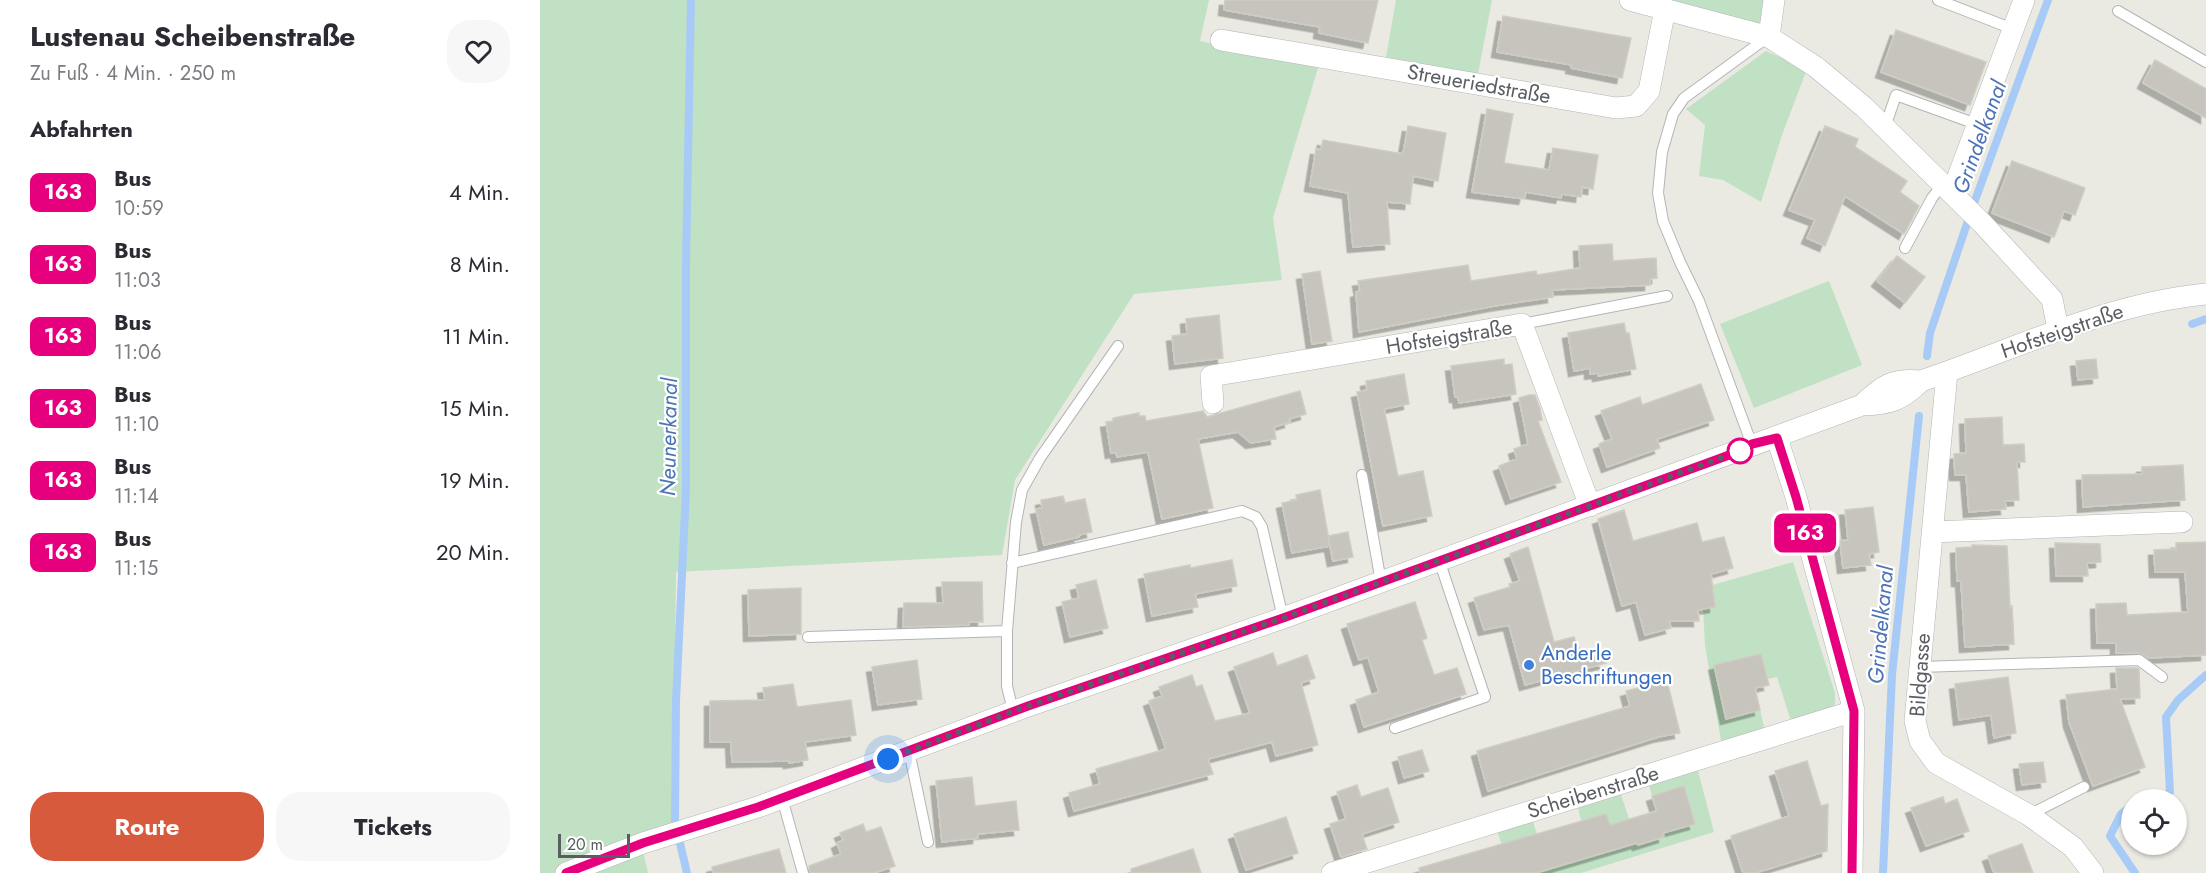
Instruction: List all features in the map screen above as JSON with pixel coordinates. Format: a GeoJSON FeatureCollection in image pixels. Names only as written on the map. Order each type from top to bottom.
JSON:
{"type":"FeatureCollection","features":[{"type":"Feature","properties":{"kind":"street"},"geometry":{"type":"LineString","coordinates":[[1630,0],[1768,37],[1816,68],[1864,107],[1983,224],[2052,299],[2058,329]]}},
{"type":"Feature","properties":{"kind":"street"},"geometry":{"type":"LineString","coordinates":[[1768,37],[1774,0]]}},
{"type":"Feature","properties":{"kind":"street"},"geometry":{"type":"LineString","coordinates":[[1952,192],[2024,0]]}},
{"type":"Feature","properties":{"kind":"street","name":"Streueriedstraße"},"geometry":{"type":"LineString","coordinates":[[1221,39],[1616,108],[1636,106],[1649,91],[1665,9]]}},
{"type":"Feature","properties":{"kind":"street","name":"Hofsteigstraße"},"geometry":{"type":"LineString","coordinates":[[566,873],[653,840],[782,798],[1013,711],[1283,618],[1732,454],[1752,444],[1777,438],[1862,405],[1881,388],[1902,379],[1921,381],[2058,329],[2132,307],[2206,294]]}},
{"type":"Feature","properties":{"kind":"street","name":"Hofsteigstraße"},"geometry":{"type":"LineString","coordinates":[[1213,403],[1211,376],[1522,324],[1590,506]]}},
{"type":"Feature","properties":{"kind":"street","name":"Bildgasse"},"geometry":{"type":"LineString","coordinates":[[1947,372],[1915,721],[1920,741],[1936,763],[2029,815],[2073,847],[2092,873]]}},
{"type":"Feature","properties":{"kind":"street"},"geometry":{"type":"LineString","coordinates":[[1777,438],[1796,497],[1854,711],[1850,872]]}},
{"type":"Feature","properties":{"kind":"street"},"geometry":{"type":"LineString","coordinates":[[1932,532],[2182,522]]}},
{"type":"Feature","properties":{"kind":"street","name":"Scheibenstraße"},"geometry":{"type":"LineString","coordinates":[[1332,873],[1854,711]]}},
{"type":"Feature","properties":{"kind":"lane"},"geometry":{"type":"LineString","coordinates":[[1938,0],[2013,29]]}},
{"type":"Feature","properties":{"kind":"lane"},"geometry":{"type":"LineString","coordinates":[[2118,11],[2206,62]]}},
{"type":"Feature","properties":{"kind":"lane"},"geometry":{"type":"LineString","coordinates":[[1752,444],[1699,301],[1663,221],[1658,193],[1662,152],[1673,114],[1684,98],[1768,37]]}},
{"type":"Feature","properties":{"kind":"lane"},"geometry":{"type":"LineString","coordinates":[[1885,127],[1896,95],[1979,125]]}},
{"type":"Feature","properties":{"kind":"lane"},"geometry":{"type":"LineString","coordinates":[[1905,248],[1932,198],[1952,192]]}},
{"type":"Feature","properties":{"kind":"lane"},"geometry":{"type":"LineString","coordinates":[[1522,324],[1667,296]]}},
{"type":"Feature","properties":{"kind":"lane"},"geometry":{"type":"LineString","coordinates":[[1013,711],[1007,686],[1007,631],[1016,522],[1023,490],[1040,458],[1118,345]]}},
{"type":"Feature","properties":{"kind":"lane"},"geometry":{"type":"LineString","coordinates":[[1362,475],[1381,582]]}},
{"type":"Feature","properties":{"kind":"lane"},"geometry":{"type":"LineString","coordinates":[[1012,563],[1242,511],[1256,516],[1262,527],[1283,618]]}},
{"type":"Feature","properties":{"kind":"lane"},"geometry":{"type":"LineString","coordinates":[[1395,728],[1485,697],[1439,560]]}},
{"type":"Feature","properties":{"kind":"lane"},"geometry":{"type":"LineString","coordinates":[[808,637],[1007,631]]}},
{"type":"Feature","properties":{"kind":"lane"},"geometry":{"type":"LineString","coordinates":[[1920,667],[2139,660],[2162,677]]}},
{"type":"Feature","properties":{"kind":"lane"},"geometry":{"type":"LineString","coordinates":[[909,751],[928,842]]}},
{"type":"Feature","properties":{"kind":"lane"},"geometry":{"type":"LineString","coordinates":[[2029,815],[2084,787]]}},
{"type":"Feature","properties":{"kind":"lane"},"geometry":{"type":"LineString","coordinates":[[782,798],[803,873]]}},
{"type":"Feature","properties":{"kind":"green space"},"geometry":{"type":"Polygon","coordinates":[[[540,0],[1209,0],[1200,41],[1318,68],[1273,218],[1282,280],[1134,294],[1015,480],[1002,555],[676,572],[673,822],[678,837],[643,851],[648,873],[540,873],[540,0]]]}},
{"type":"Feature","properties":{"kind":"green space"},"geometry":{"type":"Polygon","coordinates":[[[1396,0],[1492,0],[1478,74],[1386,57],[1396,0]]]}},
{"type":"Feature","properties":{"kind":"green space"},"geometry":{"type":"Polygon","coordinates":[[[1630,0],[1774,0],[1769,37],[1630,0]]]}},
{"type":"Feature","properties":{"kind":"green space"},"geometry":{"type":"Polygon","coordinates":[[[1766,51],[1807,69],[1782,135],[1761,202],[1723,180],[1699,176],[1705,125],[1686,109],[1766,51]]]}},
{"type":"Feature","properties":{"kind":"green space"},"geometry":{"type":"Polygon","coordinates":[[[1829,281],[1862,365],[1754,408],[1720,324],[1829,281]]]}},
{"type":"Feature","properties":{"kind":"green space"},"geometry":{"type":"Polygon","coordinates":[[[1793,562],[1835,693],[1835,704],[1831,711],[1794,721],[1790,718],[1777,677],[1767,679],[1761,654],[1718,664],[1726,718],[1760,710],[1765,731],[1721,741],[1705,645],[1702,588],[1793,562]]]}},
{"type":"Feature","properties":{"kind":"green space"},"geometry":{"type":"Polygon","coordinates":[[[1697,767],[1714,832],[1581,873],[1536,873],[1617,849],[1606,814],[1581,821],[1577,803],[1619,789],[1638,845],[1664,838],[1663,833],[1695,824],[1684,786],[1652,796],[1648,781],[1697,767]]]}},
{"type":"Feature","properties":{"kind":"green space"},"geometry":{"type":"Polygon","coordinates":[[[1531,816],[1537,834],[1511,873],[1496,827],[1531,816]]]}},
{"type":"Feature","properties":{"kind":"building"},"geometry":{"type":"Polygon","coordinates":[[[1225,0],[1378,0],[1368,43],[1319,33],[1320,27],[1224,10],[1225,0]]]}},
{"type":"Feature","properties":{"kind":"building"},"geometry":{"type":"Polygon","coordinates":[[[1503,16],[1631,38],[1622,78],[1571,68],[1572,65],[1497,52],[1503,16]]]}},
{"type":"Feature","properties":{"kind":"building"},"geometry":{"type":"Polygon","coordinates":[[[1896,30],[1986,62],[1970,105],[1881,72],[1896,30]]]}},
{"type":"Feature","properties":{"kind":"building"},"geometry":{"type":"Polygon","coordinates":[[[2155,60],[2206,89],[2206,118],[2143,83],[2155,60]]]}},
{"type":"Feature","properties":{"kind":"building"},"geometry":{"type":"Polygon","coordinates":[[[1487,109],[1513,114],[1504,163],[1549,170],[1553,148],[1598,155],[1593,189],[1582,187],[1581,197],[1562,194],[1561,198],[1526,192],[1524,199],[1472,192],[1487,109]]]}},
{"type":"Feature","properties":{"kind":"building"},"geometry":{"type":"Polygon","coordinates":[[[1408,126],[1446,133],[1438,181],[1413,176],[1410,204],[1387,202],[1390,244],[1353,247],[1348,193],[1310,186],[1316,149],[1321,150],[1323,140],[1403,154],[1408,126]]]}},
{"type":"Feature","properties":{"kind":"building"},"geometry":{"type":"Polygon","coordinates":[[[1825,126],[1858,139],[1855,147],[1907,181],[1900,192],[1919,206],[1904,234],[1845,196],[1825,246],[1807,238],[1815,220],[1789,210],[1825,126]]]}},
{"type":"Feature","properties":{"kind":"building"},"geometry":{"type":"Polygon","coordinates":[[[2012,161],[2085,188],[2075,215],[2064,211],[2054,237],[1992,213],[2012,161]]]}},
{"type":"Feature","properties":{"kind":"building"},"geometry":{"type":"Polygon","coordinates":[[[1612,244],[1613,261],[1656,258],[1657,278],[1650,279],[1650,285],[1552,290],[1553,297],[1359,332],[1356,292],[1360,291],[1358,281],[1468,265],[1471,281],[1536,271],[1537,275],[1580,268],[1579,246],[1612,244]]]}},
{"type":"Feature","properties":{"kind":"building"},"geometry":{"type":"Polygon","coordinates":[[[1897,256],[1925,277],[1905,303],[1877,281],[1897,256]]]}},
{"type":"Feature","properties":{"kind":"building"},"geometry":{"type":"Polygon","coordinates":[[[1320,271],[1332,341],[1312,344],[1302,274],[1320,271]]]}},
{"type":"Feature","properties":{"kind":"building"},"geometry":{"type":"Polygon","coordinates":[[[1219,315],[1223,358],[1175,364],[1172,336],[1187,334],[1186,319],[1219,315]]]}},
{"type":"Feature","properties":{"kind":"building"},"geometry":{"type":"Polygon","coordinates":[[[1624,323],[1626,333],[1629,333],[1636,369],[1598,376],[1598,373],[1590,374],[1590,368],[1574,371],[1568,333],[1624,323]]]}},
{"type":"Feature","properties":{"kind":"building"},"geometry":{"type":"Polygon","coordinates":[[[1504,359],[1504,365],[1512,364],[1516,394],[1459,403],[1458,397],[1455,397],[1451,366],[1504,359]]]}},
{"type":"Feature","properties":{"kind":"building"},"geometry":{"type":"Polygon","coordinates":[[[2096,359],[2098,378],[2078,380],[2076,361],[2096,359]]]}},
{"type":"Feature","properties":{"kind":"building"},"geometry":{"type":"Polygon","coordinates":[[[1404,374],[1409,404],[1384,409],[1398,476],[1423,471],[1432,516],[1383,526],[1357,392],[1367,390],[1366,381],[1404,374]]]}},
{"type":"Feature","properties":{"kind":"building"},"geometry":{"type":"Polygon","coordinates":[[[1701,384],[1714,420],[1657,439],[1660,448],[1607,467],[1599,444],[1612,439],[1601,411],[1640,397],[1642,405],[1701,384]]]}},
{"type":"Feature","properties":{"kind":"building"},"geometry":{"type":"Polygon","coordinates":[[[1300,391],[1306,414],[1274,427],[1276,439],[1251,443],[1238,432],[1198,439],[1213,508],[1162,519],[1148,452],[1117,457],[1116,452],[1111,453],[1106,422],[1113,421],[1113,418],[1139,413],[1139,416],[1145,416],[1146,421],[1203,411],[1207,417],[1300,391]]]}},
{"type":"Feature","properties":{"kind":"building"},"geometry":{"type":"Polygon","coordinates":[[[1535,395],[1542,420],[1538,421],[1561,482],[1511,499],[1499,466],[1517,459],[1514,449],[1528,444],[1519,398],[1535,395]]]}},
{"type":"Feature","properties":{"kind":"building"},"geometry":{"type":"Polygon","coordinates":[[[2002,417],[2003,445],[2024,444],[2025,462],[2017,462],[2019,500],[2005,501],[2006,509],[1969,512],[1966,475],[1955,475],[1954,454],[1966,453],[1965,419],[2002,417]]]}},
{"type":"Feature","properties":{"kind":"building"},"geometry":{"type":"Polygon","coordinates":[[[2183,465],[2185,500],[2083,507],[2082,475],[2142,474],[2142,467],[2183,465]]]}},
{"type":"Feature","properties":{"kind":"building"},"geometry":{"type":"Polygon","coordinates":[[[1320,490],[1330,546],[1292,553],[1282,503],[1297,500],[1296,495],[1320,490]]]}},
{"type":"Feature","properties":{"kind":"building"},"geometry":{"type":"Polygon","coordinates":[[[1063,496],[1065,503],[1085,499],[1092,532],[1044,545],[1036,509],[1042,508],[1041,500],[1063,496]]]}},
{"type":"Feature","properties":{"kind":"building"},"geometry":{"type":"Polygon","coordinates":[[[1873,507],[1879,552],[1869,554],[1871,565],[1843,568],[1840,541],[1848,540],[1845,510],[1873,507]]]}},
{"type":"Feature","properties":{"kind":"building"},"geometry":{"type":"Polygon","coordinates":[[[1624,510],[1633,541],[1697,523],[1702,542],[1724,537],[1733,568],[1711,574],[1715,607],[1698,610],[1699,621],[1669,621],[1671,628],[1645,635],[1636,602],[1622,606],[1598,519],[1624,510]]]}},
{"type":"Feature","properties":{"kind":"building"},"geometry":{"type":"Polygon","coordinates":[[[1348,532],[1353,557],[1333,561],[1328,536],[1348,532]]]}},
{"type":"Feature","properties":{"kind":"building"},"geometry":{"type":"Polygon","coordinates":[[[2206,542],[2206,655],[2149,658],[2139,653],[2116,653],[2116,643],[2097,643],[2096,604],[2126,603],[2127,615],[2188,612],[2185,572],[2155,572],[2154,550],[2176,549],[2176,543],[2206,542]]]}},
{"type":"Feature","properties":{"kind":"building"},"geometry":{"type":"Polygon","coordinates":[[[2055,543],[2100,544],[2101,562],[2087,563],[2088,576],[2056,576],[2055,543]]]}},
{"type":"Feature","properties":{"kind":"building"},"geometry":{"type":"Polygon","coordinates":[[[1972,545],[2007,546],[2014,644],[1965,647],[1961,581],[1957,581],[1956,548],[1972,547],[1972,545]]]}},
{"type":"Feature","properties":{"kind":"building"},"geometry":{"type":"Polygon","coordinates":[[[1528,547],[1554,642],[1574,637],[1577,647],[1606,663],[1525,685],[1509,625],[1484,630],[1474,598],[1510,587],[1509,584],[1520,581],[1510,554],[1528,547]]]}},
{"type":"Feature","properties":{"kind":"building"},"geometry":{"type":"Polygon","coordinates":[[[1232,560],[1237,586],[1195,594],[1198,607],[1152,616],[1144,574],[1232,560]]]}},
{"type":"Feature","properties":{"kind":"building"},"geometry":{"type":"Polygon","coordinates":[[[1096,580],[1108,628],[1070,637],[1062,602],[1079,598],[1076,585],[1096,580]]]}},
{"type":"Feature","properties":{"kind":"building"},"geometry":{"type":"Polygon","coordinates":[[[942,582],[982,582],[983,622],[969,622],[969,625],[903,627],[904,603],[943,603],[942,582]]]}},
{"type":"Feature","properties":{"kind":"building"},"geometry":{"type":"Polygon","coordinates":[[[801,588],[801,634],[749,636],[748,590],[801,588]]]}},
{"type":"Feature","properties":{"kind":"building"},"geometry":{"type":"Polygon","coordinates":[[[1415,602],[1427,638],[1422,640],[1434,675],[1457,668],[1466,694],[1364,727],[1356,700],[1379,692],[1368,657],[1359,660],[1347,624],[1415,602]]]}},
{"type":"Feature","properties":{"kind":"building"},"geometry":{"type":"Polygon","coordinates":[[[1273,653],[1277,666],[1307,655],[1315,678],[1301,683],[1318,745],[1276,756],[1272,742],[1208,759],[1213,774],[1074,811],[1069,793],[1100,784],[1096,769],[1166,749],[1149,701],[1162,696],[1159,687],[1192,675],[1196,687],[1202,685],[1215,721],[1250,713],[1234,667],[1273,653]]]}},
{"type":"Feature","properties":{"kind":"building"},"geometry":{"type":"Polygon","coordinates":[[[1761,654],[1769,685],[1755,688],[1760,710],[1726,719],[1714,665],[1761,654]]]}},
{"type":"Feature","properties":{"kind":"building"},"geometry":{"type":"Polygon","coordinates":[[[917,660],[922,699],[878,705],[872,667],[917,660]]]}},
{"type":"Feature","properties":{"kind":"building"},"geometry":{"type":"Polygon","coordinates":[[[2116,668],[2139,669],[2140,698],[2120,699],[2145,767],[2093,786],[2069,722],[2066,695],[2116,689],[2117,691],[2116,668]]]}},
{"type":"Feature","properties":{"kind":"building"},"geometry":{"type":"Polygon","coordinates":[[[2008,677],[2016,733],[1994,738],[1991,715],[1959,720],[1955,684],[2008,677]]]}},
{"type":"Feature","properties":{"kind":"building"},"geometry":{"type":"Polygon","coordinates":[[[1667,681],[1680,733],[1658,737],[1488,791],[1477,751],[1630,706],[1626,691],[1667,681]]]}},
{"type":"Feature","properties":{"kind":"building"},"geometry":{"type":"Polygon","coordinates":[[[793,684],[797,707],[851,700],[856,735],[805,742],[808,760],[789,763],[789,761],[732,762],[731,742],[710,742],[710,701],[765,700],[763,688],[793,684]]]}},
{"type":"Feature","properties":{"kind":"building"},"geometry":{"type":"Polygon","coordinates":[[[1422,750],[1429,771],[1404,778],[1398,757],[1422,750]]]}},
{"type":"Feature","properties":{"kind":"building"},"geometry":{"type":"Polygon","coordinates":[[[1807,761],[1821,806],[1828,804],[1827,851],[1755,873],[1743,873],[1731,836],[1789,816],[1775,771],[1807,761]]]}},
{"type":"Feature","properties":{"kind":"building"},"geometry":{"type":"Polygon","coordinates":[[[2043,762],[2046,782],[2022,785],[2019,764],[2043,762]]]}},
{"type":"Feature","properties":{"kind":"building"},"geometry":{"type":"Polygon","coordinates":[[[972,777],[975,806],[1016,801],[1019,830],[978,834],[978,838],[942,842],[936,781],[972,777]]]}},
{"type":"Feature","properties":{"kind":"building"},"geometry":{"type":"Polygon","coordinates":[[[1357,785],[1361,797],[1388,788],[1399,822],[1362,834],[1367,849],[1341,857],[1330,824],[1346,819],[1337,792],[1357,785]]]}},
{"type":"Feature","properties":{"kind":"building"},"geometry":{"type":"Polygon","coordinates":[[[1684,786],[1695,824],[1663,833],[1664,837],[1536,873],[1420,873],[1419,868],[1606,814],[1610,825],[1657,811],[1652,796],[1684,786]]]}},
{"type":"Feature","properties":{"kind":"building"},"geometry":{"type":"Polygon","coordinates":[[[1943,797],[1945,804],[1957,799],[1969,831],[1926,846],[1911,808],[1943,797]]]}},
{"type":"Feature","properties":{"kind":"building"},"geometry":{"type":"Polygon","coordinates":[[[1286,817],[1298,853],[1246,870],[1234,834],[1286,817]]]}},
{"type":"Feature","properties":{"kind":"building"},"geometry":{"type":"Polygon","coordinates":[[[863,824],[866,832],[881,827],[895,866],[874,873],[810,873],[809,866],[841,854],[837,843],[843,840],[840,833],[863,824]]]}},
{"type":"Feature","properties":{"kind":"building"},"geometry":{"type":"Polygon","coordinates":[[[2022,844],[2033,873],[1994,873],[1988,856],[2022,844]]]}},
{"type":"Feature","properties":{"kind":"building"},"geometry":{"type":"Polygon","coordinates":[[[779,849],[786,873],[713,873],[712,867],[779,849]]]}},
{"type":"Feature","properties":{"kind":"building"},"geometry":{"type":"Polygon","coordinates":[[[1193,849],[1201,873],[1132,873],[1131,869],[1193,849]]]}},
{"type":"Feature","properties":{"kind":"waterway","name":"Neunerkanal"},"geometry":{"type":"LineString","coordinates":[[687,873],[675,822],[676,701],[686,490],[686,262],[691,0]]}},
{"type":"Feature","properties":{"kind":"waterway","name":"Grindelkanal"},"geometry":{"type":"LineString","coordinates":[[1927,356],[1930,333],[1973,206],[2048,0]]}},
{"type":"Feature","properties":{"kind":"waterway"},"geometry":{"type":"LineString","coordinates":[[2192,324],[2206,319]]}},
{"type":"Feature","properties":{"kind":"waterway","name":"Grindelkanal"},"geometry":{"type":"LineString","coordinates":[[1883,873],[1892,675],[1919,416]]}},
{"type":"Feature","properties":{"kind":"waterway"},"geometry":{"type":"LineString","coordinates":[[2170,789],[2166,717],[2178,700],[2206,675]]}},
{"type":"Feature","properties":{"kind":"waterway"},"geometry":{"type":"LineString","coordinates":[[2121,814],[2110,836],[2121,852]]}},
{"type":"Feature","properties":{"kind":"waterway"},"geometry":{"type":"LineString","coordinates":[[2123,855],[2135,873]]}},
{"type":"Feature","properties":{"kind":"bus line","name":"163"},"geometry":{"type":"LineString","coordinates":[[566,873],[643,843],[758,807],[1028,706],[1283,618],[1732,454],[1752,444],[1777,438],[1796,497],[1854,711],[1852,873]]}},
{"type":"Feature","properties":{"kind":"place","name":"Anderle Beschriftungen"},"geometry":{"type":"Point","coordinates":[1529,665]}},
{"type":"Feature","properties":{"kind":"route"},"geometry":{"type":"LineString","coordinates":[[888,759],[1028,706],[1283,618],[1740,451]]}}]}
